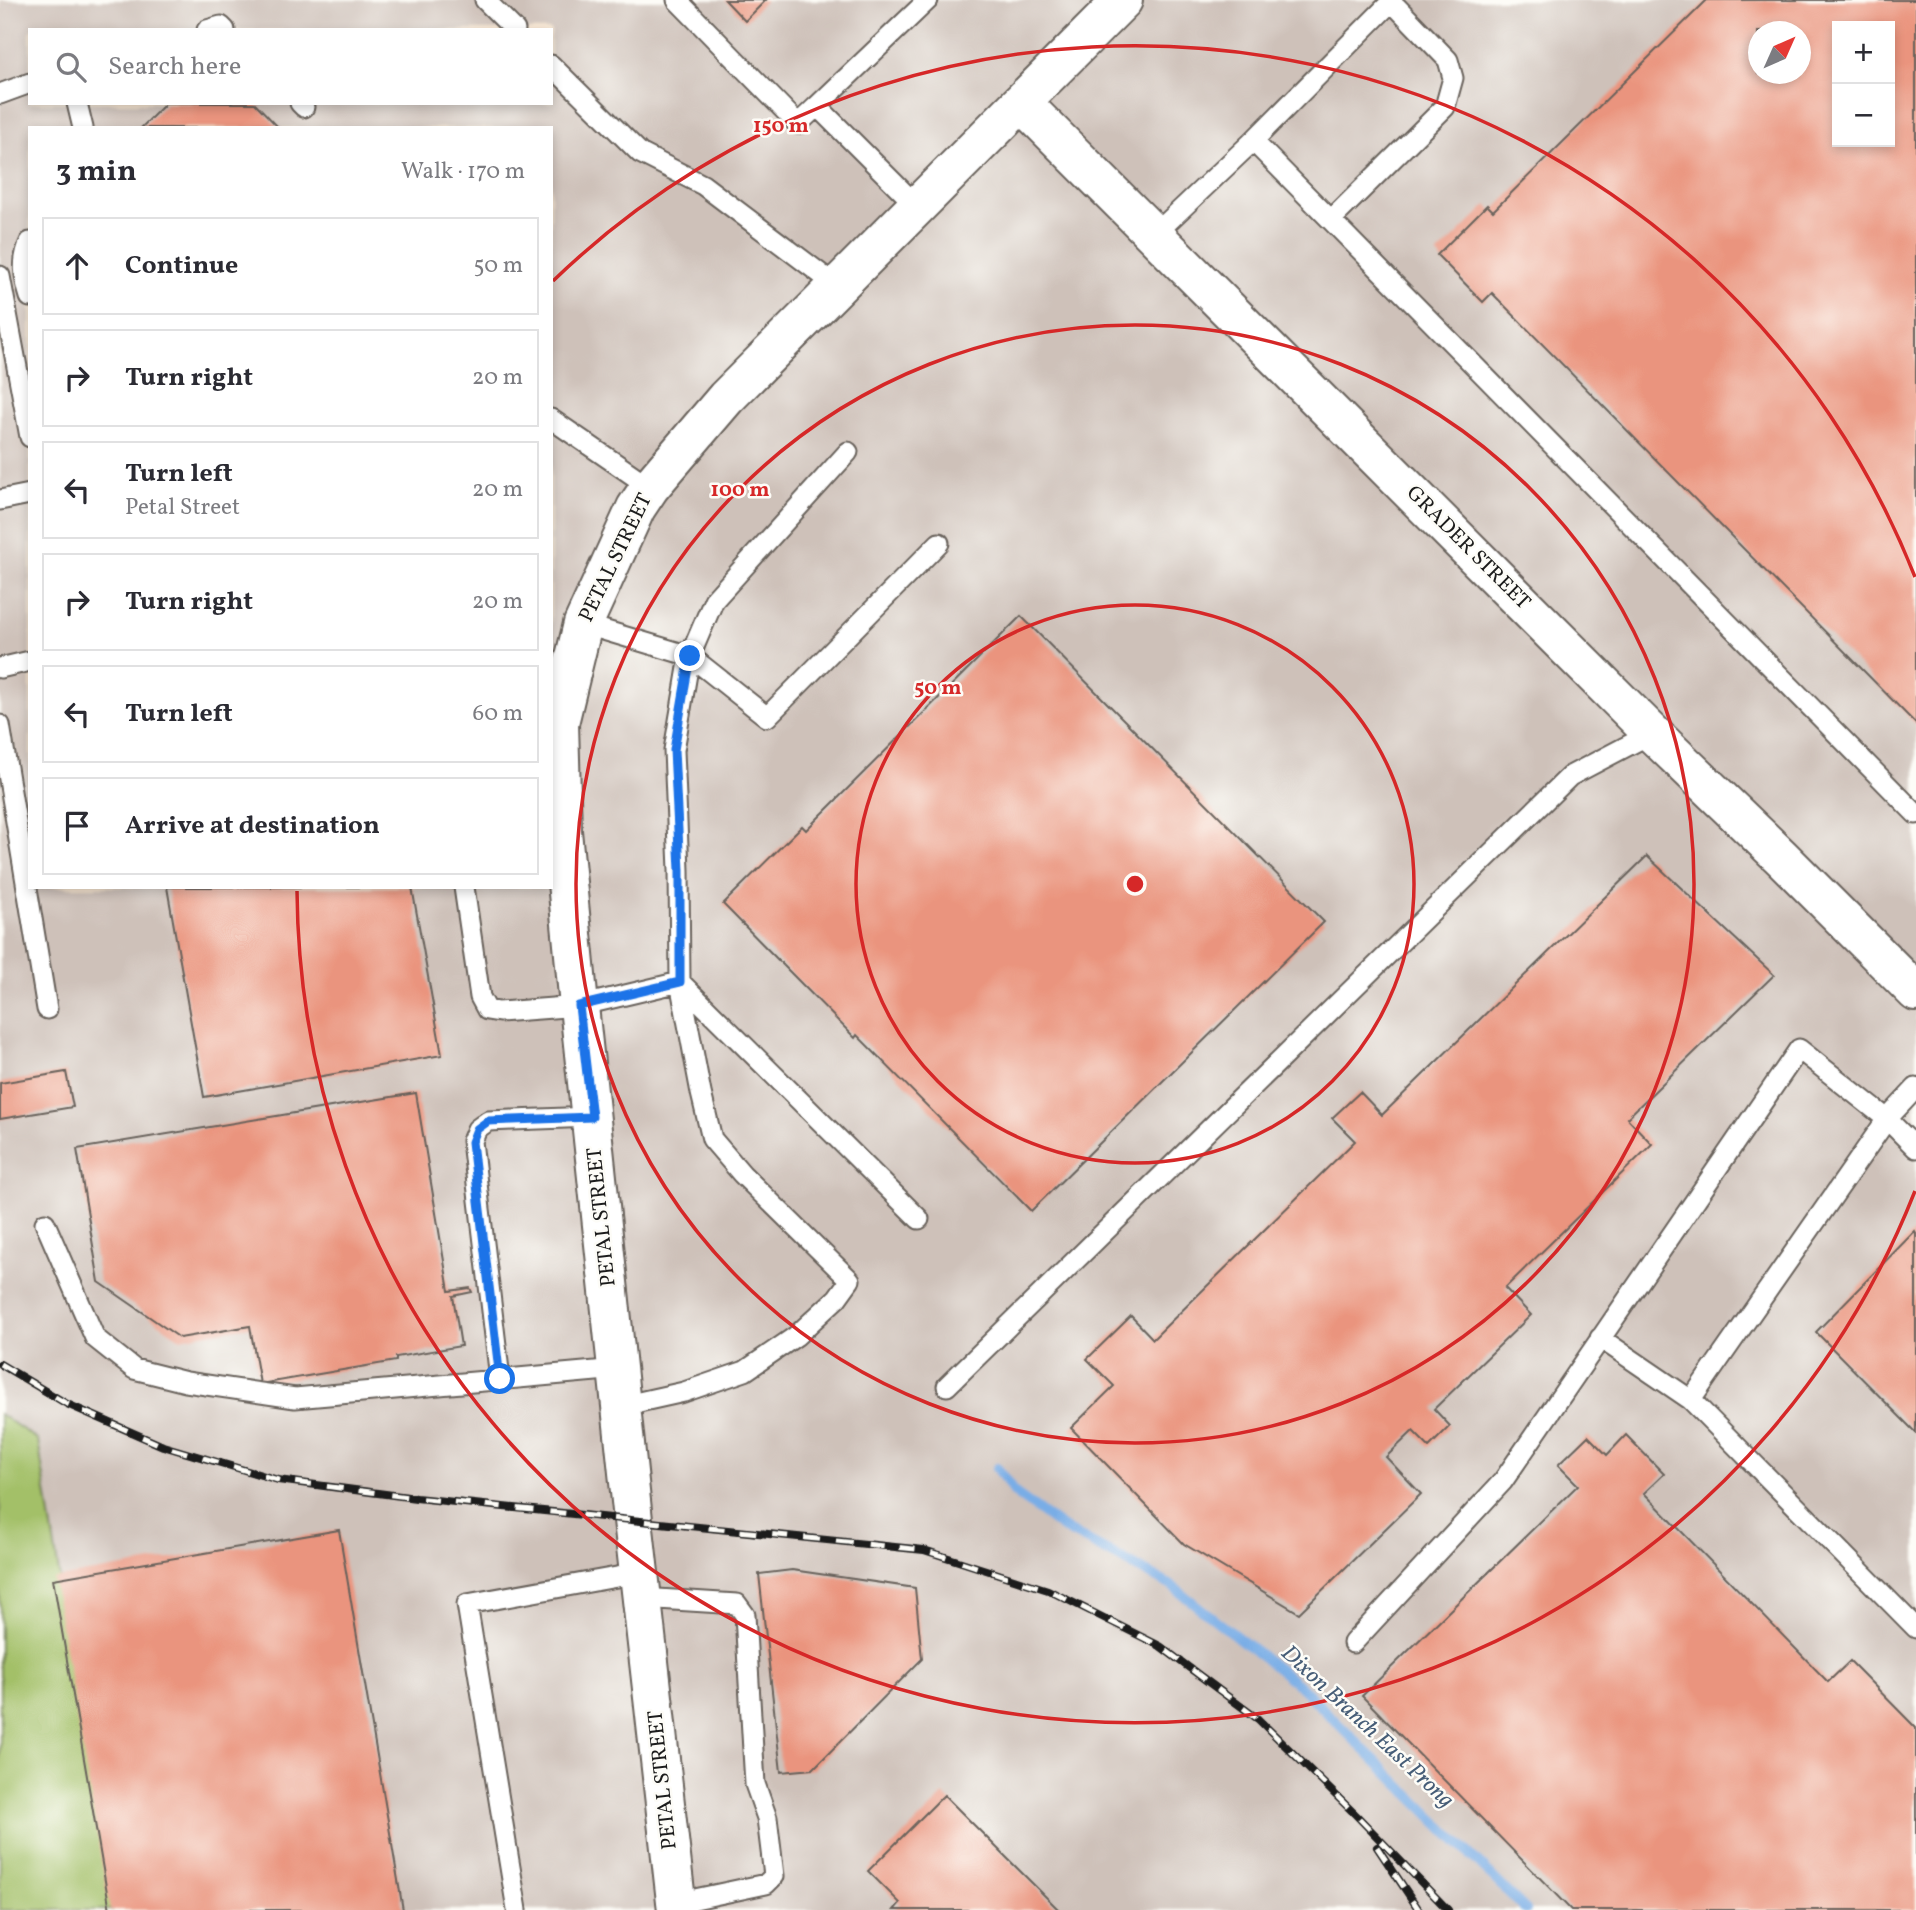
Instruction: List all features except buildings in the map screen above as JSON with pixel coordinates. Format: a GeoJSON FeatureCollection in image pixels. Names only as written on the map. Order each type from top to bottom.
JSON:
{"type":"FeatureCollection","features":[{"type":"Feature","properties":{"kind":"street","name":"PETAL STREET"},"geometry":{"type":"LineString","coordinates":[[677,1906],[579,1006],[562,831],[555,723],[583,624],[636,508],[650,487],[726,398],[1123,0]]}},
{"type":"Feature","properties":{"kind":"street","name":"GRADER STREET"},"geometry":{"type":"LineString","coordinates":[[1022,103],[1652,733],[1916,992]]}},
{"type":"Feature","properties":{"kind":"lane"},"geometry":{"type":"LineString","coordinates":[[485,0],[513,28]]}},
{"type":"Feature","properties":{"kind":"lane"},"geometry":{"type":"LineString","coordinates":[[677,0],[798,124],[928,0]]}},
{"type":"Feature","properties":{"kind":"lane"},"geometry":{"type":"LineString","coordinates":[[1154,235],[1253,141],[1392,1],[1448,61],[1453,78],[1450,92],[1445,107],[1331,220]]}},
{"type":"Feature","properties":{"kind":"lane"},"geometry":{"type":"LineString","coordinates":[[553,67],[640,153],[703,185],[838,287]]}},
{"type":"Feature","properties":{"kind":"lane"},"geometry":{"type":"LineString","coordinates":[[0,94],[28,84]]}},
{"type":"Feature","properties":{"kind":"lane"},"geometry":{"type":"LineString","coordinates":[[78,105],[83,126]]}},
{"type":"Feature","properties":{"kind":"lane"},"geometry":{"type":"LineString","coordinates":[[817,106],[918,207]]}},
{"type":"Feature","properties":{"kind":"lane"},"geometry":{"type":"LineString","coordinates":[[1253,141],[1916,814]]}},
{"type":"Feature","properties":{"kind":"lane"},"geometry":{"type":"LineString","coordinates":[[28,246],[24,276],[28,290]]}},
{"type":"Feature","properties":{"kind":"lane"},"geometry":{"type":"LineString","coordinates":[[0,276],[28,426]]}},
{"type":"Feature","properties":{"kind":"lane"},"geometry":{"type":"LineString","coordinates":[[1,282],[24,276]]}},
{"type":"Feature","properties":{"kind":"lane"},"geometry":{"type":"LineString","coordinates":[[553,420],[650,487]]}},
{"type":"Feature","properties":{"kind":"lane"},"geometry":{"type":"LineString","coordinates":[[621,1406],[684,1392],[745,1371],[796,1336],[837,1298],[850,1280],[742,1174],[712,1139],[680,982],[680,870],[674,750],[690,656],[714,600],[848,452]]}},
{"type":"Feature","properties":{"kind":"lane"},"geometry":{"type":"LineString","coordinates":[[0,500],[28,494]]}},
{"type":"Feature","properties":{"kind":"lane"},"geometry":{"type":"LineString","coordinates":[[583,624],[690,656],[767,717],[939,543]]}},
{"type":"Feature","properties":{"kind":"lane"},"geometry":{"type":"LineString","coordinates":[[0,668],[28,661]]}},
{"type":"Feature","properties":{"kind":"lane"},"geometry":{"type":"LineString","coordinates":[[0,725],[47,1009]]}},
{"type":"Feature","properties":{"kind":"lane"},"geometry":{"type":"LineString","coordinates":[[947,1386],[1570,776],[1652,733]]}},
{"type":"Feature","properties":{"kind":"lane"},"geometry":{"type":"LineString","coordinates":[[464,889],[480,997],[487,1010],[499,1012],[579,1006],[680,982]]}},
{"type":"Feature","properties":{"kind":"lane"},"geometry":{"type":"LineString","coordinates":[[680,982],[919,1219]]}},
{"type":"Feature","properties":{"kind":"lane"},"geometry":{"type":"LineString","coordinates":[[1353,1643],[1503,1481],[1799,1049],[1887,1119],[1916,1148]]}},
{"type":"Feature","properties":{"kind":"lane"},"geometry":{"type":"LineString","coordinates":[[1692,1400],[1887,1119],[1916,1088]]}},
{"type":"Feature","properties":{"kind":"lane"},"geometry":{"type":"LineString","coordinates":[[500,1379],[472,1142],[477,1129],[488,1121],[592,1117]]}},
{"type":"Feature","properties":{"kind":"lane"},"geometry":{"type":"LineString","coordinates":[[45,1223],[95,1338],[134,1369],[186,1382],[295,1398],[618,1369]]}},
{"type":"Feature","properties":{"kind":"lane"},"geometry":{"type":"LineString","coordinates":[[1601,1338],[1692,1400],[1916,1628]]}},
{"type":"Feature","properties":{"kind":"lane"},"geometry":{"type":"LineString","coordinates":[[517,1910],[467,1604],[641,1586],[737,1604],[746,1615],[755,1784],[767,1818],[774,1876],[766,1884],[677,1906]]}},
{"type":"Feature","properties":{"kind":"shaded area"},"geometry":{"type":"Polygon","coordinates":[[[0,0],[1916,0],[1916,1910],[0,1910],[0,0]]]}},
{"type":"Feature","properties":{"kind":"green space"},"geometry":{"type":"Polygon","coordinates":[[[0,1414],[38,1440],[112,1910],[0,1910],[0,1414]]]}},
{"type":"Feature","properties":{"kind":"waterway","name":"Dixon Branch East Prong"},"geometry":{"type":"LineString","coordinates":[[997,1468],[1015,1493],[1061,1527],[1172,1586],[1301,1687],[1526,1910]]}},
{"type":"Feature","properties":{"kind":"railway"},"geometry":{"type":"LineString","coordinates":[[0,1364],[67,1404],[163,1446],[278,1480],[416,1498],[924,1550],[1048,1590],[1160,1646],[1258,1719],[1448,1910]]}},
{"type":"Feature","properties":{"kind":"railway"},"geometry":{"type":"LineString","coordinates":[[1377,1847],[1419,1910]]}},
{"type":"Feature","properties":{"kind":"route"},"geometry":{"type":"LineString","coordinates":[[500,1379],[472,1142],[477,1129],[488,1121],[592,1117],[579,1006],[680,982],[680,870],[674,750],[690,656]]}}]}
